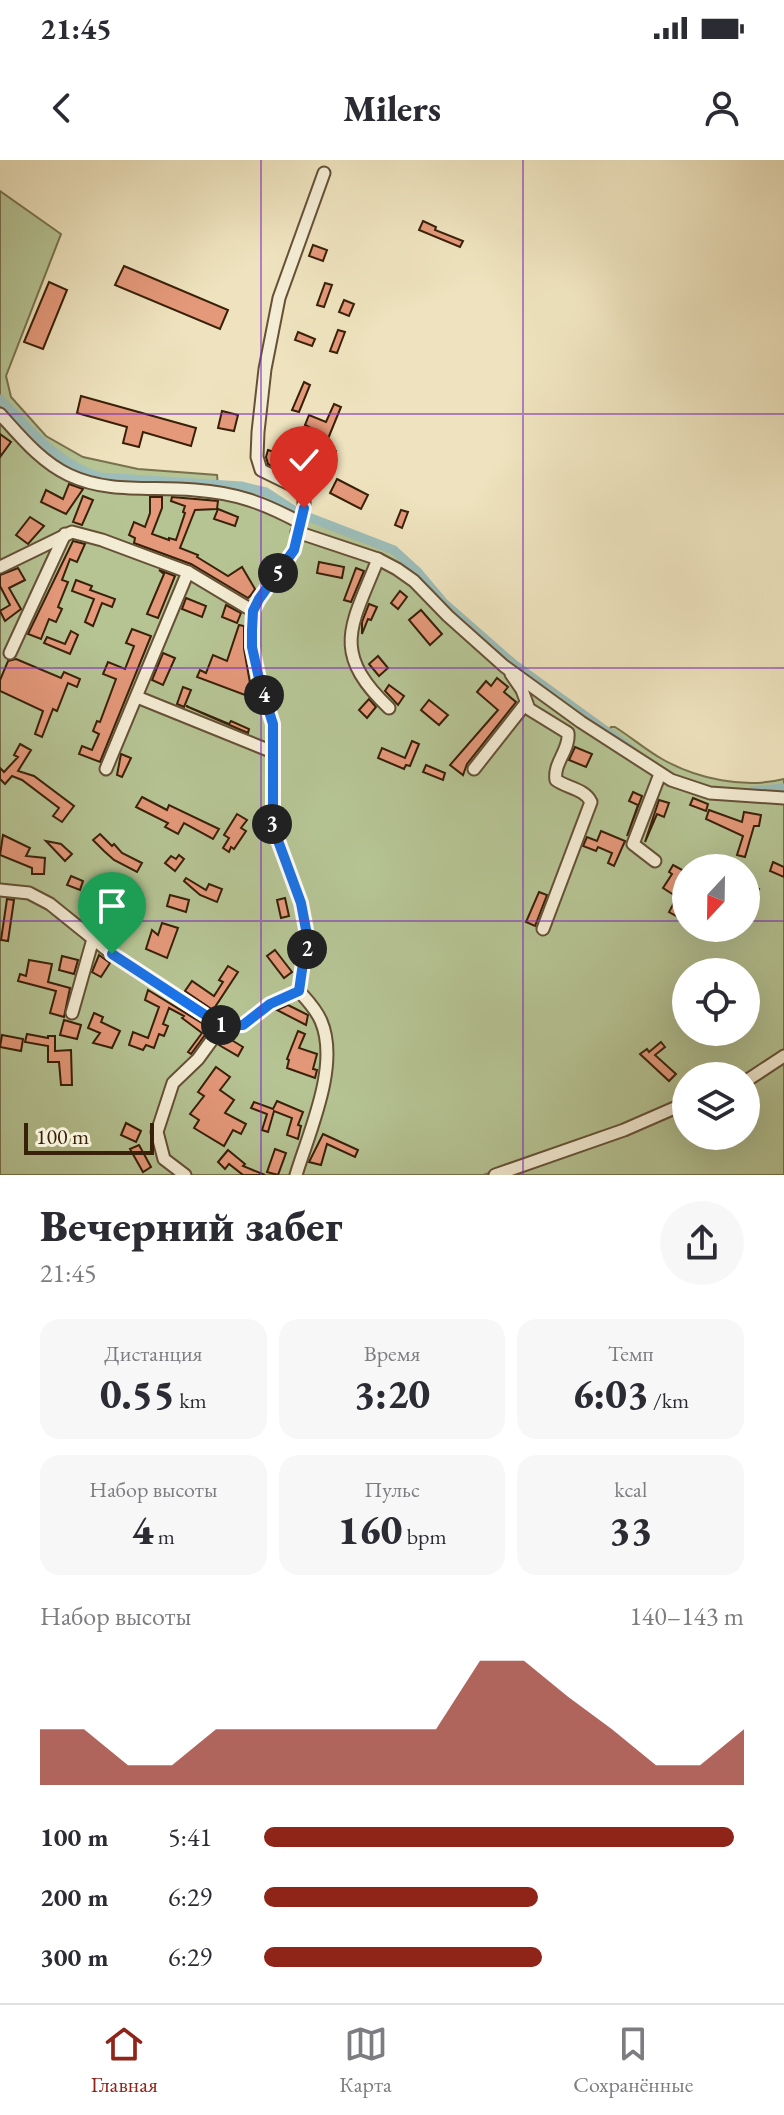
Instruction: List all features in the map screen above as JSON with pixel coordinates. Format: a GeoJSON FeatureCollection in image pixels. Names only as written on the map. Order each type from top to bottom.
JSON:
{"type":"FeatureCollection","features":[{"type":"Feature","properties":{"kind":"street"},"geometry":{"type":"LineString","coordinates":[[296,1175],[325,1079],[328,1058],[321,1020],[299,991],[307,935],[301,903],[273,827],[273,724],[252,647],[253,611],[271,581],[290,558],[304,499],[300,489],[261,470],[257,457],[265,369],[279,298],[324,173]]}},
{"type":"Feature","properties":{"kind":"street"},"geometry":{"type":"LineString","coordinates":[[0,414],[39,454],[65,474],[90,484],[128,489],[193,489],[242,496],[300,520],[378,559],[414,581],[504,666],[516,679],[534,713],[568,733],[568,743],[555,770],[556,780],[587,795],[591,802],[543,929]]}},
{"type":"Feature","properties":{"kind":"street"},"geometry":{"type":"LineString","coordinates":[[0,567],[72,532],[188,572],[253,611]]}},
{"type":"Feature","properties":{"kind":"street"},"geometry":{"type":"LineString","coordinates":[[10,653],[65,533]]}},
{"type":"Feature","properties":{"kind":"street"},"geometry":{"type":"LineString","coordinates":[[378,559],[352,620],[350,640],[357,672],[389,708]]}},
{"type":"Feature","properties":{"kind":"street"},"geometry":{"type":"LineString","coordinates":[[106,769],[188,572]]}},
{"type":"Feature","properties":{"kind":"street"},"geometry":{"type":"LineString","coordinates":[[504,666],[660,774],[710,793],[784,798]]}},
{"type":"Feature","properties":{"kind":"street"},"geometry":{"type":"LineString","coordinates":[[137,697],[273,752]]}},
{"type":"Feature","properties":{"kind":"street"},"geometry":{"type":"LineString","coordinates":[[474,769],[526,703]]}},
{"type":"Feature","properties":{"kind":"street"},"geometry":{"type":"LineString","coordinates":[[655,861],[633,844],[660,774]]}},
{"type":"Feature","properties":{"kind":"street"},"geometry":{"type":"LineString","coordinates":[[0,890],[29,893],[50,904],[112,954],[222,1026],[243,1025],[270,1004],[299,991]]}},
{"type":"Feature","properties":{"kind":"street"},"geometry":{"type":"LineString","coordinates":[[72,1013],[93,939]]}},
{"type":"Feature","properties":{"kind":"street"},"geometry":{"type":"LineString","coordinates":[[185,1175],[164,1159],[157,1132],[173,1083],[198,1059],[222,1026]]}},
{"type":"Feature","properties":{"kind":"street"},"geometry":{"type":"LineString","coordinates":[[760,1072],[784,1056]]}},
{"type":"Feature","properties":{"kind":"street"},"geometry":{"type":"LineString","coordinates":[[495,1175],[624,1130],[672,1109]]}},
{"type":"Feature","properties":{"kind":"green space"},"geometry":{"type":"Polygon","coordinates":[[[0,191],[61,234],[6,376],[11,397],[46,436],[83,457],[138,469],[217,475],[218,485],[266,492],[298,513],[394,550],[444,603],[515,665],[608,731],[615,727],[662,759],[706,777],[753,783],[784,779],[784,1175],[487,1175],[527,1161],[483,1175],[0,1175],[0,191]]]}},
{"type":"Feature","properties":{"kind":"building"},"geometry":{"type":"Polygon","coordinates":[[[423,221],[436,227],[435,230],[463,241],[460,247],[419,230],[423,221]]]}},
{"type":"Feature","properties":{"kind":"building"},"geometry":{"type":"Polygon","coordinates":[[[313,245],[327,250],[323,261],[309,256],[313,245]]]}},
{"type":"Feature","properties":{"kind":"building"},"geometry":{"type":"Polygon","coordinates":[[[124,266],[228,310],[220,329],[115,285],[124,266]]]}},
{"type":"Feature","properties":{"kind":"building"},"geometry":{"type":"Polygon","coordinates":[[[49,282],[67,290],[43,349],[24,342],[49,282]]]}},
{"type":"Feature","properties":{"kind":"building"},"geometry":{"type":"Polygon","coordinates":[[[325,283],[332,285],[324,307],[317,305],[325,283]]]}},
{"type":"Feature","properties":{"kind":"building"},"geometry":{"type":"Polygon","coordinates":[[[344,300],[354,304],[349,316],[339,312],[344,300]]]}},
{"type":"Feature","properties":{"kind":"building"},"geometry":{"type":"Polygon","coordinates":[[[338,330],[345,332],[337,353],[330,351],[338,330]]]}},
{"type":"Feature","properties":{"kind":"building"},"geometry":{"type":"Polygon","coordinates":[[[298,332],[315,339],[312,346],[295,340],[298,332]]]}},
{"type":"Feature","properties":{"kind":"building"},"geometry":{"type":"Polygon","coordinates":[[[304,382],[310,385],[299,412],[292,410],[304,382]]]}},
{"type":"Feature","properties":{"kind":"building"},"geometry":{"type":"Polygon","coordinates":[[[81,396],[196,428],[191,446],[143,432],[139,447],[123,443],[127,427],[77,413],[81,396]]]}},
{"type":"Feature","properties":{"kind":"building"},"geometry":{"type":"Polygon","coordinates":[[[334,404],[341,407],[325,446],[336,451],[333,458],[315,450],[310,468],[303,466],[300,476],[294,474],[301,448],[307,450],[313,429],[305,425],[309,415],[326,422],[334,404]]]}},
{"type":"Feature","properties":{"kind":"building"},"geometry":{"type":"Polygon","coordinates":[[[222,411],[238,415],[234,431],[218,428],[222,411]]]}},
{"type":"Feature","properties":{"kind":"building"},"geometry":{"type":"Polygon","coordinates":[[[0,434],[11,442],[0,457],[0,434]]]}},
{"type":"Feature","properties":{"kind":"building"},"geometry":{"type":"Polygon","coordinates":[[[268,450],[284,455],[279,470],[268,464],[268,450]]]}},
{"type":"Feature","properties":{"kind":"building"},"geometry":{"type":"Polygon","coordinates":[[[337,479],[368,495],[361,509],[330,493],[337,479]]]}},
{"type":"Feature","properties":{"kind":"building"},"geometry":{"type":"Polygon","coordinates":[[[69,484],[83,489],[66,514],[41,502],[46,490],[63,499],[69,484]]]}},
{"type":"Feature","properties":{"kind":"building"},"geometry":{"type":"Polygon","coordinates":[[[83,496],[93,500],[82,525],[73,522],[83,496]]]}},
{"type":"Feature","properties":{"kind":"building"},"geometry":{"type":"Polygon","coordinates":[[[150,497],[162,497],[162,508],[152,534],[169,540],[176,540],[185,513],[185,506],[171,501],[172,497],[218,501],[217,509],[195,510],[180,548],[198,555],[228,576],[242,567],[255,589],[248,598],[191,564],[134,543],[135,538],[129,535],[134,522],[145,527],[150,513],[150,497]]]}},
{"type":"Feature","properties":{"kind":"building"},"geometry":{"type":"Polygon","coordinates":[[[218,509],[238,517],[235,526],[214,519],[218,509]]]}},
{"type":"Feature","properties":{"kind":"building"},"geometry":{"type":"Polygon","coordinates":[[[401,510],[408,512],[402,528],[395,525],[401,510]]]}},
{"type":"Feature","properties":{"kind":"building"},"geometry":{"type":"Polygon","coordinates":[[[30,517],[44,526],[28,544],[16,535],[30,517]]]}},
{"type":"Feature","properties":{"kind":"building"},"geometry":{"type":"Polygon","coordinates":[[[73,541],[85,544],[77,562],[70,559],[62,580],[68,582],[56,622],[49,619],[41,639],[28,634],[73,541]]]}},
{"type":"Feature","properties":{"kind":"building"},"geometry":{"type":"Polygon","coordinates":[[[319,562],[344,567],[342,578],[317,573],[319,562]]]}},
{"type":"Feature","properties":{"kind":"building"},"geometry":{"type":"Polygon","coordinates":[[[18,568],[25,580],[9,588],[21,609],[5,621],[0,611],[10,605],[0,586],[0,575],[18,568]]]}},
{"type":"Feature","properties":{"kind":"building"},"geometry":{"type":"Polygon","coordinates":[[[356,568],[364,571],[351,602],[344,600],[356,568]]]}},
{"type":"Feature","properties":{"kind":"building"},"geometry":{"type":"Polygon","coordinates":[[[159,570],[175,576],[158,618],[147,614],[164,574],[159,570]]]}},
{"type":"Feature","properties":{"kind":"building"},"geometry":{"type":"Polygon","coordinates":[[[76,580],[92,586],[90,590],[115,599],[112,607],[102,603],[93,626],[85,622],[94,599],[72,591],[76,580]]]}},
{"type":"Feature","properties":{"kind":"building"},"geometry":{"type":"Polygon","coordinates":[[[400,591],[407,597],[398,609],[391,603],[400,591]]]}},
{"type":"Feature","properties":{"kind":"building"},"geometry":{"type":"Polygon","coordinates":[[[186,598],[206,606],[202,617],[182,609],[186,598]]]}},
{"type":"Feature","properties":{"kind":"building"},"geometry":{"type":"Polygon","coordinates":[[[369,604],[377,607],[362,634],[362,622],[369,604]]]}},
{"type":"Feature","properties":{"kind":"building"},"geometry":{"type":"Polygon","coordinates":[[[226,605],[241,613],[237,623],[222,617],[226,605]]]}},
{"type":"Feature","properties":{"kind":"building"},"geometry":{"type":"Polygon","coordinates":[[[421,610],[442,634],[430,645],[409,620],[421,610]]]}},
{"type":"Feature","properties":{"kind":"building"},"geometry":{"type":"Polygon","coordinates":[[[239,625],[244,626],[244,649],[250,683],[245,695],[197,677],[200,670],[206,673],[213,655],[227,661],[239,625]]]}},
{"type":"Feature","properties":{"kind":"building"},"geometry":{"type":"Polygon","coordinates":[[[132,629],[151,636],[100,762],[79,754],[82,746],[92,750],[99,734],[93,731],[97,721],[100,722],[116,679],[103,674],[108,662],[125,669],[134,646],[126,643],[132,629]]]}},
{"type":"Feature","properties":{"kind":"building"},"geometry":{"type":"Polygon","coordinates":[[[71,631],[78,635],[70,654],[44,643],[47,637],[65,644],[71,631]]]}},
{"type":"Feature","properties":{"kind":"building"},"geometry":{"type":"Polygon","coordinates":[[[163,653],[175,658],[163,685],[152,680],[163,653]]]}},
{"type":"Feature","properties":{"kind":"building"},"geometry":{"type":"Polygon","coordinates":[[[378,656],[388,668],[379,676],[369,664],[378,656]]]}},
{"type":"Feature","properties":{"kind":"building"},"geometry":{"type":"Polygon","coordinates":[[[16,659],[61,678],[64,672],[80,679],[77,687],[68,683],[42,737],[35,734],[43,711],[0,691],[0,680],[8,661],[16,659]]]}},
{"type":"Feature","properties":{"kind":"building"},"geometry":{"type":"Polygon","coordinates":[[[497,678],[508,687],[504,692],[516,702],[467,764],[463,775],[450,765],[498,710],[477,692],[486,681],[491,686],[497,678]]]}},
{"type":"Feature","properties":{"kind":"building"},"geometry":{"type":"Polygon","coordinates":[[[389,685],[404,696],[398,705],[385,691],[389,685]]]}},
{"type":"Feature","properties":{"kind":"building"},"geometry":{"type":"Polygon","coordinates":[[[183,687],[191,690],[184,707],[177,704],[183,687]]]}},
{"type":"Feature","properties":{"kind":"building"},"geometry":{"type":"Polygon","coordinates":[[[369,699],[376,707],[367,718],[359,710],[369,699]]]}},
{"type":"Feature","properties":{"kind":"building"},"geometry":{"type":"Polygon","coordinates":[[[429,700],[448,715],[439,725],[421,710],[429,700]]]}},
{"type":"Feature","properties":{"kind":"building"},"geometry":{"type":"Polygon","coordinates":[[[186,706],[229,724],[231,721],[249,729],[248,733],[186,706]]]}},
{"type":"Feature","properties":{"kind":"building"},"geometry":{"type":"Polygon","coordinates":[[[412,741],[419,744],[410,766],[406,765],[404,769],[378,758],[382,748],[405,758],[412,741]]]}},
{"type":"Feature","properties":{"kind":"building"},"geometry":{"type":"Polygon","coordinates":[[[20,744],[31,750],[18,771],[34,776],[74,806],[62,822],[53,816],[59,808],[22,780],[12,776],[5,784],[0,779],[0,768],[4,772],[18,757],[14,755],[20,744]]]}},
{"type":"Feature","properties":{"kind":"building"},"geometry":{"type":"Polygon","coordinates":[[[575,747],[592,754],[586,767],[569,760],[575,747]]]}},
{"type":"Feature","properties":{"kind":"building"},"geometry":{"type":"Polygon","coordinates":[[[121,754],[131,758],[122,777],[117,775],[121,754]]]}},
{"type":"Feature","properties":{"kind":"building"},"geometry":{"type":"Polygon","coordinates":[[[426,765],[445,773],[443,780],[423,772],[426,765]]]}},
{"type":"Feature","properties":{"kind":"building"},"geometry":{"type":"Polygon","coordinates":[[[633,792],[642,796],[627,836],[638,805],[629,801],[633,792]]]}},
{"type":"Feature","properties":{"kind":"building"},"geometry":{"type":"Polygon","coordinates":[[[142,797],[167,810],[169,805],[219,829],[213,839],[184,823],[178,834],[165,827],[168,823],[136,807],[142,797]]]}},
{"type":"Feature","properties":{"kind":"building"},"geometry":{"type":"Polygon","coordinates":[[[693,798],[708,804],[706,811],[690,805],[693,798]]]}},
{"type":"Feature","properties":{"kind":"building"},"geometry":{"type":"Polygon","coordinates":[[[659,800],[669,803],[664,817],[657,814],[645,842],[659,800]]]}},
{"type":"Feature","properties":{"kind":"building"},"geometry":{"type":"Polygon","coordinates":[[[709,810],[742,822],[744,812],[761,815],[759,826],[754,826],[746,854],[737,854],[743,836],[706,819],[709,810]]]}},
{"type":"Feature","properties":{"kind":"building"},"geometry":{"type":"Polygon","coordinates":[[[237,814],[247,820],[241,828],[246,831],[229,852],[223,848],[229,838],[224,835],[237,814]]]}},
{"type":"Feature","properties":{"kind":"building"},"geometry":{"type":"Polygon","coordinates":[[[601,831],[625,841],[614,866],[608,863],[612,853],[598,847],[596,851],[583,846],[587,837],[597,841],[601,831]]]}},
{"type":"Feature","properties":{"kind":"building"},"geometry":{"type":"Polygon","coordinates":[[[100,834],[122,853],[142,863],[137,872],[114,860],[93,840],[100,834]]]}},
{"type":"Feature","properties":{"kind":"building"},"geometry":{"type":"Polygon","coordinates":[[[3,835],[30,848],[26,856],[45,858],[44,874],[32,874],[32,868],[0,855],[3,835]]]}},
{"type":"Feature","properties":{"kind":"building"},"geometry":{"type":"Polygon","coordinates":[[[46,841],[61,844],[72,854],[65,861],[46,841]]]}},
{"type":"Feature","properties":{"kind":"building"},"geometry":{"type":"Polygon","coordinates":[[[179,855],[184,859],[175,871],[165,863],[171,856],[176,859],[179,855]]]}},
{"type":"Feature","properties":{"kind":"building"},"geometry":{"type":"Polygon","coordinates":[[[773,862],[784,867],[784,877],[770,871],[773,862]]]}},
{"type":"Feature","properties":{"kind":"building"},"geometry":{"type":"Polygon","coordinates":[[[672,874],[672,894],[663,888],[672,874]]]}},
{"type":"Feature","properties":{"kind":"building"},"geometry":{"type":"Polygon","coordinates":[[[71,876],[83,881],[80,890],[67,885],[71,876]]]}},
{"type":"Feature","properties":{"kind":"building"},"geometry":{"type":"Polygon","coordinates":[[[186,878],[206,890],[209,884],[222,889],[217,902],[200,895],[184,881],[186,878]]]}},
{"type":"Feature","properties":{"kind":"building"},"geometry":{"type":"Polygon","coordinates":[[[539,892],[547,895],[535,926],[526,922],[539,892]]]}},
{"type":"Feature","properties":{"kind":"building"},"geometry":{"type":"Polygon","coordinates":[[[170,895],[189,900],[186,912],[167,906],[170,895]]]}},
{"type":"Feature","properties":{"kind":"building"},"geometry":{"type":"Polygon","coordinates":[[[285,898],[289,916],[281,918],[277,900],[285,898]]]}},
{"type":"Feature","properties":{"kind":"building"},"geometry":{"type":"Polygon","coordinates":[[[7,899],[14,900],[8,941],[1,940],[7,899]]]}},
{"type":"Feature","properties":{"kind":"building"},"geometry":{"type":"Polygon","coordinates":[[[162,923],[178,928],[167,958],[146,949],[152,930],[158,935],[162,923]]]}},
{"type":"Feature","properties":{"kind":"building"},"geometry":{"type":"Polygon","coordinates":[[[275,950],[292,972],[284,978],[267,956],[275,950]]]}},
{"type":"Feature","properties":{"kind":"building"},"geometry":{"type":"Polygon","coordinates":[[[99,955],[110,963],[101,977],[92,972],[99,955]]]}},
{"type":"Feature","properties":{"kind":"building"},"geometry":{"type":"Polygon","coordinates":[[[62,956],[78,960],[74,974],[59,970],[62,956]]]}},
{"type":"Feature","properties":{"kind":"building"},"geometry":{"type":"Polygon","coordinates":[[[29,960],[52,964],[48,982],[70,988],[64,1017],[50,1013],[56,991],[18,981],[20,974],[26,976],[29,960]]]}},
{"type":"Feature","properties":{"kind":"building"},"geometry":{"type":"Polygon","coordinates":[[[228,966],[238,972],[213,1010],[185,991],[192,981],[214,996],[228,966]]]}},
{"type":"Feature","properties":{"kind":"building"},"geometry":{"type":"Polygon","coordinates":[[[148,990],[210,1028],[191,1054],[188,1052],[202,1033],[182,1018],[184,1016],[169,1008],[163,1024],[168,1026],[164,1036],[159,1034],[154,1048],[146,1045],[143,1050],[129,1045],[133,1032],[148,1038],[159,1007],[145,1000],[148,990]]]}},
{"type":"Feature","properties":{"kind":"building"},"geometry":{"type":"Polygon","coordinates":[[[288,1005],[308,1015],[306,1025],[277,1010],[288,1005]]]}},
{"type":"Feature","properties":{"kind":"building"},"geometry":{"type":"Polygon","coordinates":[[[94,1013],[103,1017],[101,1022],[120,1031],[112,1048],[93,1043],[100,1033],[88,1028],[94,1013]]]}},
{"type":"Feature","properties":{"kind":"building"},"geometry":{"type":"Polygon","coordinates":[[[64,1020],[81,1025],[77,1039],[60,1035],[64,1020]]]}},
{"type":"Feature","properties":{"kind":"building"},"geometry":{"type":"Polygon","coordinates":[[[298,1031],[305,1034],[299,1048],[317,1054],[313,1069],[317,1070],[315,1078],[287,1068],[287,1059],[298,1031]]]}},
{"type":"Feature","properties":{"kind":"building"},"geometry":{"type":"Polygon","coordinates":[[[27,1034],[48,1038],[55,1036],[55,1051],[71,1050],[72,1085],[61,1085],[59,1062],[48,1062],[48,1046],[25,1042],[27,1034]]]}},
{"type":"Feature","properties":{"kind":"building"},"geometry":{"type":"Polygon","coordinates":[[[2,1035],[23,1039],[21,1051],[0,1047],[2,1035]]]}},
{"type":"Feature","properties":{"kind":"building"},"geometry":{"type":"Polygon","coordinates":[[[225,1036],[243,1047],[238,1056],[219,1045],[225,1036]]]}},
{"type":"Feature","properties":{"kind":"building"},"geometry":{"type":"Polygon","coordinates":[[[661,1042],[665,1047],[655,1055],[672,1070],[669,1081],[640,1054],[647,1049],[649,1052],[661,1042]]]}},
{"type":"Feature","properties":{"kind":"building"},"geometry":{"type":"Polygon","coordinates":[[[216,1067],[230,1077],[220,1090],[234,1100],[225,1113],[246,1124],[241,1134],[233,1130],[224,1146],[194,1128],[199,1120],[190,1114],[204,1096],[198,1092],[216,1067]]]}},
{"type":"Feature","properties":{"kind":"building"},"geometry":{"type":"Polygon","coordinates":[[[277,1101],[303,1112],[298,1125],[301,1126],[298,1139],[287,1135],[292,1118],[274,1111],[268,1132],[262,1130],[267,1114],[251,1108],[254,1102],[273,1109],[277,1101]]]}},
{"type":"Feature","properties":{"kind":"building"},"geometry":{"type":"Polygon","coordinates":[[[126,1123],[141,1131],[136,1142],[121,1135],[126,1123]]]}},
{"type":"Feature","properties":{"kind":"building"},"geometry":{"type":"Polygon","coordinates":[[[323,1134],[358,1150],[355,1157],[327,1144],[321,1165],[309,1162],[323,1134]]]}},
{"type":"Feature","properties":{"kind":"building"},"geometry":{"type":"Polygon","coordinates":[[[139,1145],[151,1167],[143,1172],[130,1149],[139,1145]]]}},
{"type":"Feature","properties":{"kind":"building"},"geometry":{"type":"Polygon","coordinates":[[[275,1149],[286,1153],[278,1175],[267,1172],[275,1149]]]}},
{"type":"Feature","properties":{"kind":"building"},"geometry":{"type":"Polygon","coordinates":[[[228,1150],[245,1164],[243,1166],[265,1175],[243,1175],[229,1164],[225,1169],[218,1162],[228,1150]]]}},
{"type":"Feature","properties":{"kind":"waterway"},"geometry":{"type":"LineString","coordinates":[[0,399],[57,455],[100,477],[241,486],[266,492],[298,513],[394,550],[444,603],[515,665],[631,749]]}},
{"type":"Feature","properties":{"kind":"waterway"},"geometry":{"type":"LineString","coordinates":[[752,791],[784,788]]}},
{"type":"Feature","properties":{"kind":"route"},"geometry":{"type":"LineString","coordinates":[[112,954],[222,1026],[243,1025],[270,1004],[299,991],[307,935],[301,903],[273,827],[273,724],[260,683],[252,647],[252,630],[253,611],[259,599],[294,550],[304,508]]}}]}
